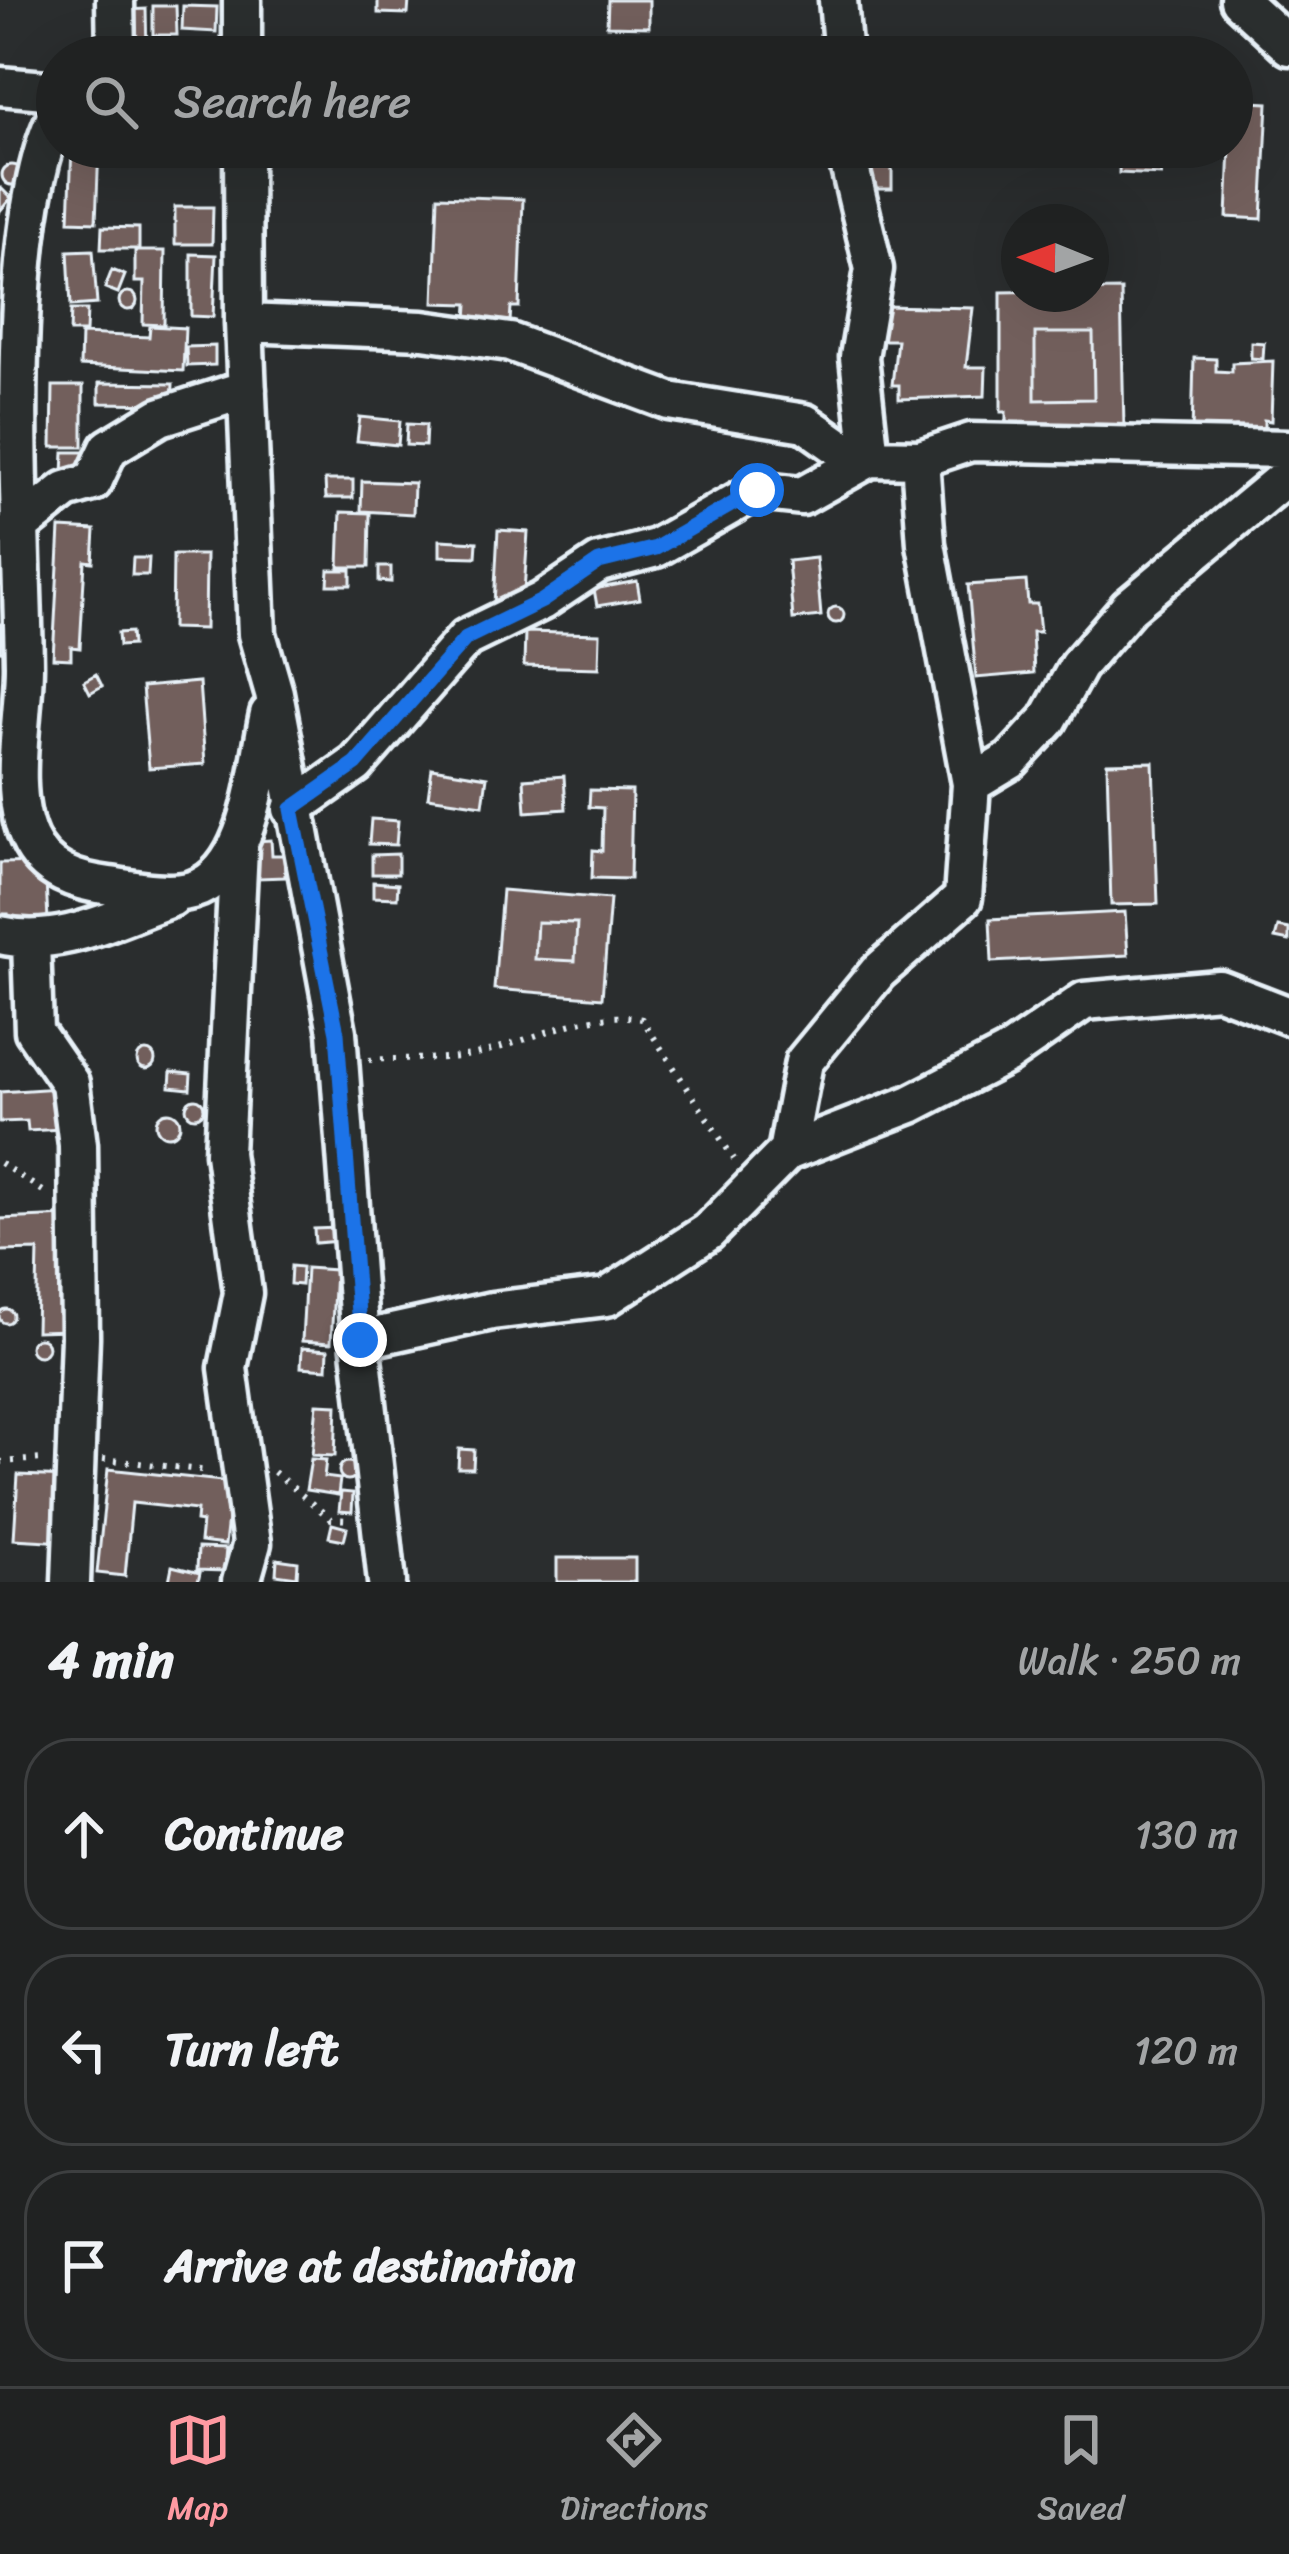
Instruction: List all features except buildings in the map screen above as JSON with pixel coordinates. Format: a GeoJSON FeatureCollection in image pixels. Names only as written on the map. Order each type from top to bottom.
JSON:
{"type":"FeatureCollection","features":[{"type":"Feature","properties":{"kind":"street"},"geometry":{"type":"LineString","coordinates":[[115,0],[116,36]]}},
{"type":"Feature","properties":{"kind":"street"},"geometry":{"type":"LineString","coordinates":[[242,0],[242,36]]}},
{"type":"Feature","properties":{"kind":"street"},"geometry":{"type":"LineString","coordinates":[[838,0],[841,36]]}},
{"type":"Feature","properties":{"kind":"street"},"geometry":{"type":"LineString","coordinates":[[1239,0],[1289,46]]}},
{"type":"Feature","properties":{"kind":"street"},"geometry":{"type":"LineString","coordinates":[[0,86],[36,89]]}},
{"type":"Feature","properties":{"kind":"street"},"geometry":{"type":"LineString","coordinates":[[36,168],[23,201],[8,270],[14,531],[24,662],[11,764],[29,838],[54,872],[93,884],[191,891]]}},
{"type":"Feature","properties":{"kind":"street"},"geometry":{"type":"LineString","coordinates":[[243,168],[255,615],[274,693],[340,1062],[360,1340],[387,1582]]}},
{"type":"Feature","properties":{"kind":"street"},"geometry":{"type":"LineString","coordinates":[[849,168],[874,268],[859,357],[870,458]]}},
{"type":"Feature","properties":{"kind":"street"},"geometry":{"type":"LineString","coordinates":[[244,322],[423,330],[510,342],[669,401],[805,422],[849,454],[870,458],[920,459],[971,442],[1289,449]]}},
{"type":"Feature","properties":{"kind":"street"},"geometry":{"type":"LineString","coordinates":[[14,531],[66,490],[93,482],[109,448],[160,417],[247,389]]}},
{"type":"Feature","properties":{"kind":"street"},"geometry":{"type":"LineString","coordinates":[[292,809],[356,764],[466,638],[542,601],[599,562],[656,548],[757,490],[802,496],[870,458]]}},
{"type":"Feature","properties":{"kind":"street"},"geometry":{"type":"LineString","coordinates":[[787,1152],[804,1062],[878,971],[963,898],[971,784],[926,544],[920,459]]}},
{"type":"Feature","properties":{"kind":"street"},"geometry":{"type":"LineString","coordinates":[[971,784],[1011,760],[1048,720],[1078,666],[1129,607],[1289,474]]}},
{"type":"Feature","properties":{"kind":"street"},"geometry":{"type":"LineString","coordinates":[[242,1582],[252,1543],[228,1368],[243,1293],[224,1153],[238,845],[274,693]]}},
{"type":"Feature","properties":{"kind":"street"},"geometry":{"type":"LineString","coordinates":[[71,1582],[77,1466],[78,1144],[70,1083],[34,1031],[15,939],[57,940],[191,891],[217,877],[238,845]]}},
{"type":"Feature","properties":{"kind":"street"},"geometry":{"type":"LineString","coordinates":[[360,1340],[492,1311],[608,1297],[708,1232],[787,1152],[930,1094],[1006,1055],[1084,1001],[1219,989],[1289,1016]]}},
{"type":"Feature","properties":{"kind":"path"},"geometry":{"type":"LineString","coordinates":[[340,1062],[483,1053],[611,1013],[642,1018],[753,1187]]}},
{"type":"Feature","properties":{"kind":"path"},"geometry":{"type":"LineString","coordinates":[[0,1163],[32,1186],[77,1207]]}},
{"type":"Feature","properties":{"kind":"path"},"geometry":{"type":"LineString","coordinates":[[0,1462],[57,1459],[77,1466],[97,1458],[194,1471],[269,1467],[331,1519],[378,1520]]}},
{"type":"Feature","properties":{"kind":"route"},"geometry":{"type":"LineString","coordinates":[[360,1340],[337,1033],[292,809],[356,764],[466,638],[542,601],[599,562],[656,548],[757,490]]}}]}
